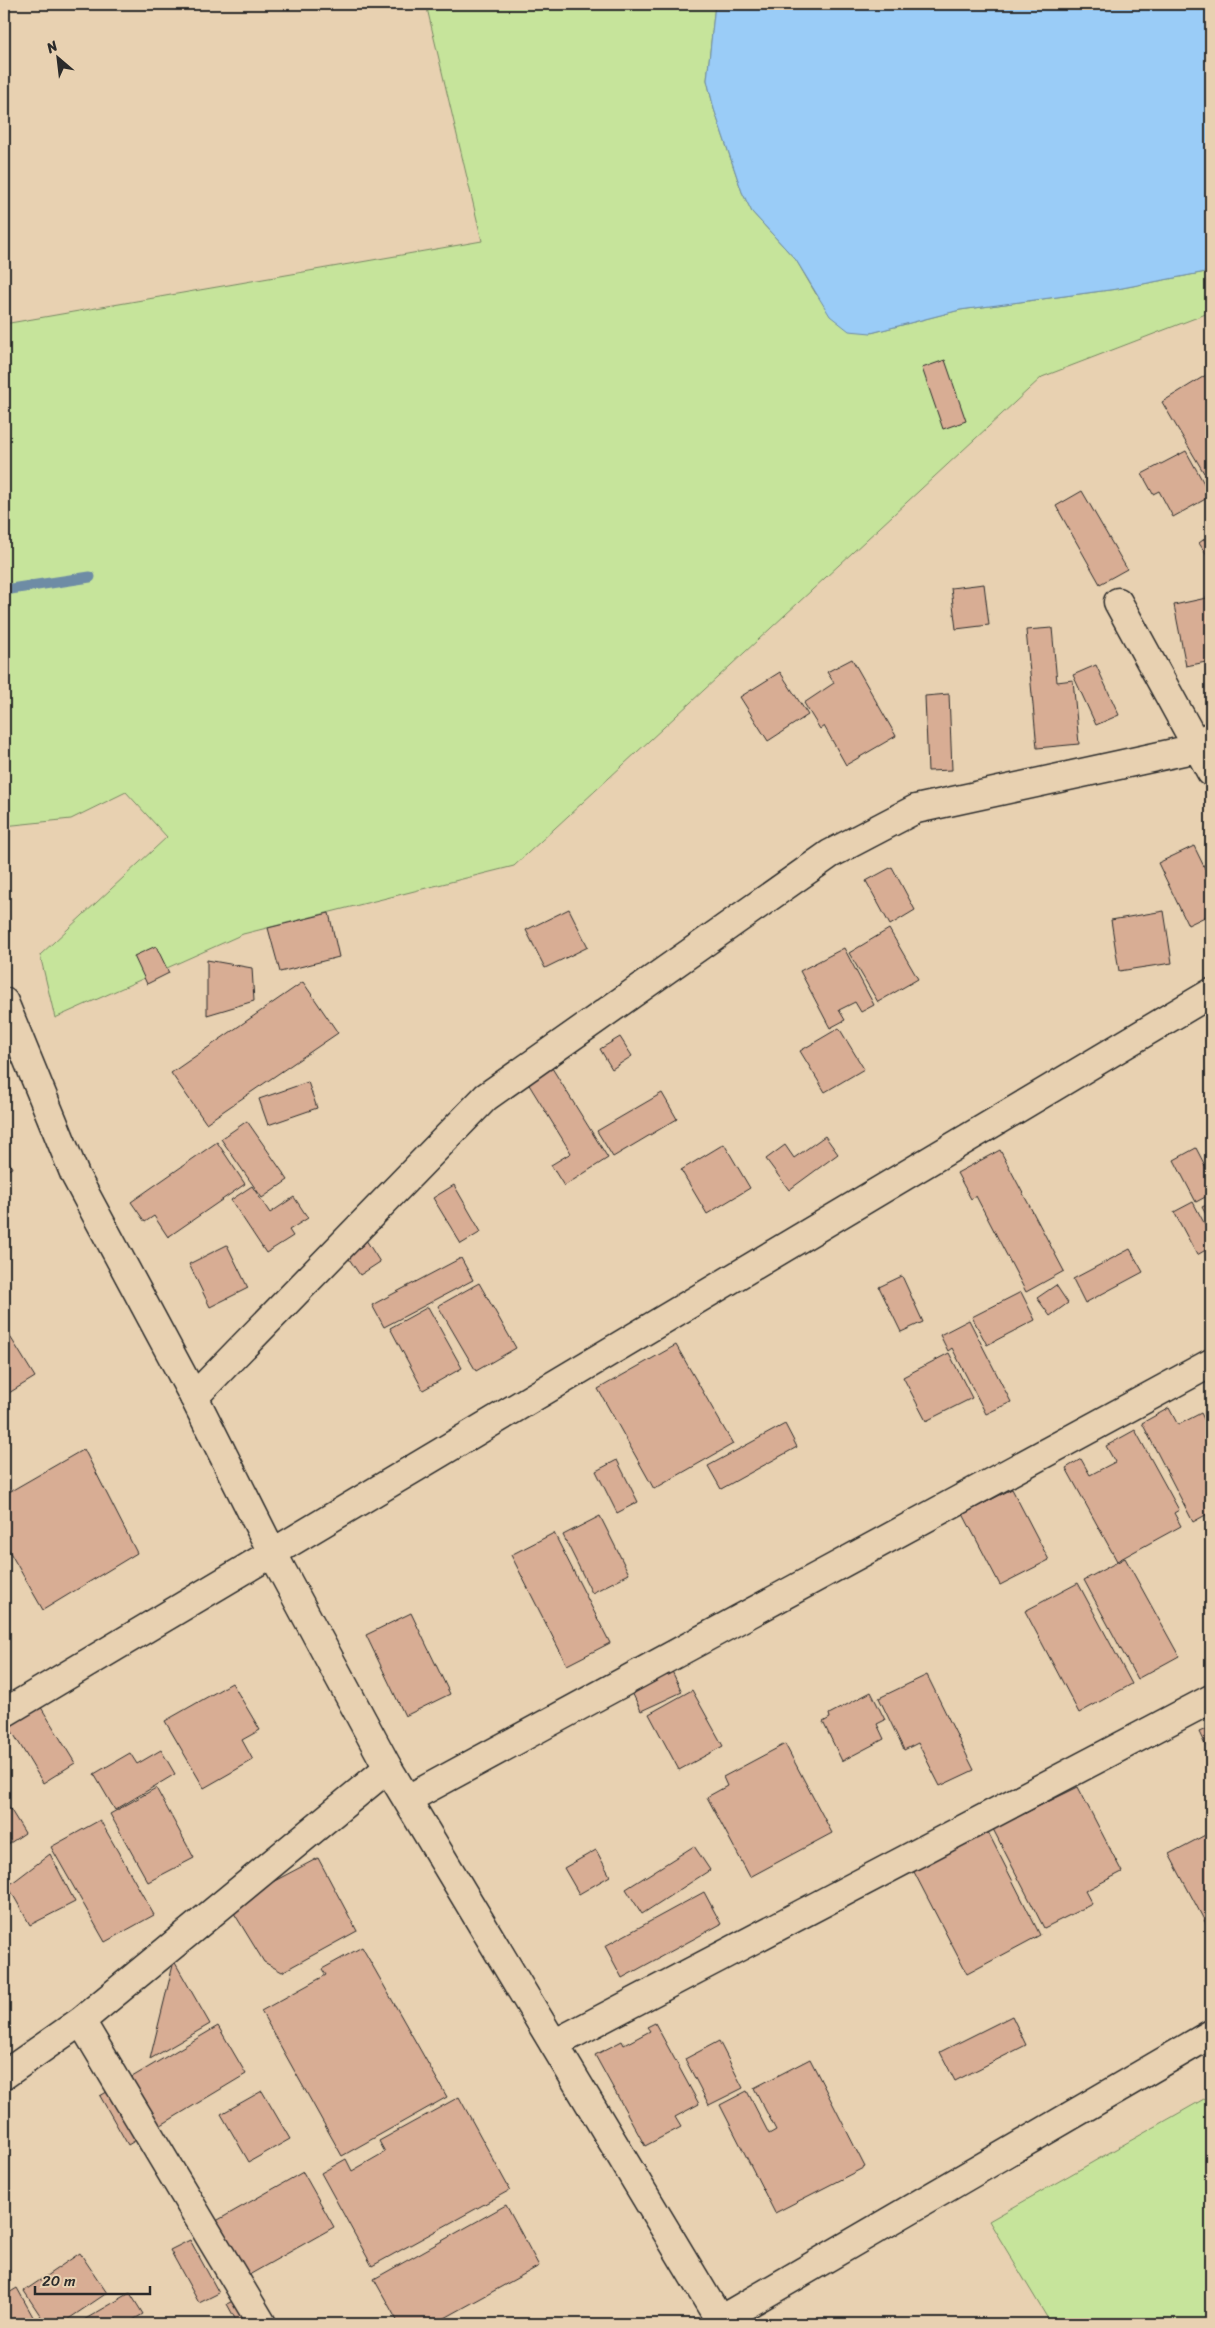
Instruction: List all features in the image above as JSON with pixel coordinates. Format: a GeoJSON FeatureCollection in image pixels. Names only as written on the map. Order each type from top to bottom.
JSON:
{"type":"FeatureCollection","features":[{"type":"Feature","properties":{"kind":"street"},"geometry":{"type":"LineString","coordinates":[[1118,602],[1204,742],[1211,772]]}},
{"type":"Feature","properties":{"kind":"street"},"geometry":{"type":"LineString","coordinates":[[194,1397],[486,1097],[830,854],[916,809],[1204,742]]}},
{"type":"Feature","properties":{"kind":"street"},"geometry":{"type":"LineString","coordinates":[[4,1713],[1211,993]]}},
{"type":"Feature","properties":{"kind":"street"},"geometry":{"type":"LineString","coordinates":[[4,1002],[75,1175],[194,1397],[272,1554],[388,1768],[721,2322],[1211,2034]]}},
{"type":"Feature","properties":{"kind":"street"},"geometry":{"type":"LineString","coordinates":[[408,1799],[1211,1363]]}},
{"type":"Feature","properties":{"kind":"street"},"geometry":{"type":"LineString","coordinates":[[554,2044],[1211,1699]]}},
{"type":"Feature","properties":{"kind":"street"},"geometry":{"type":"LineString","coordinates":[[4,2075],[81,2021],[388,1768]]}},
{"type":"Feature","properties":{"kind":"street"},"geometry":{"type":"LineString","coordinates":[[81,2021],[262,2324]]}},
{"type":"Feature","properties":{"kind":"green space"},"geometry":{"type":"Polygon","coordinates":[[[426,4],[715,4],[707,80],[714,109],[742,192],[752,212],[796,260],[816,294],[871,333],[960,310],[1117,289],[1211,271],[1211,312],[1042,377],[514,866],[243,934],[55,1018],[40,955],[167,837],[126,792],[71,819],[4,826],[4,324],[482,241],[426,4]]]}},
{"type":"Feature","properties":{"kind":"green space"},"geometry":{"type":"Polygon","coordinates":[[[1211,2095],[1211,2324],[1051,2324],[989,2221],[1211,2095]]]}},
{"type":"Feature","properties":{"kind":"water"},"geometry":{"type":"Polygon","coordinates":[[[715,4],[1211,4],[1211,271],[1117,289],[960,310],[871,333],[849,331],[830,316],[796,260],[752,212],[742,192],[714,109],[707,80],[715,4]]]}},
{"type":"Feature","properties":{"kind":"building"},"geometry":{"type":"Polygon","coordinates":[[[945,360],[966,421],[943,429],[922,368],[945,360]]]}},
{"type":"Feature","properties":{"kind":"building"},"geometry":{"type":"Polygon","coordinates":[[[1211,372],[1211,469],[1204,473],[1162,402],[1211,372]]]}},
{"type":"Feature","properties":{"kind":"building"},"geometry":{"type":"Polygon","coordinates":[[[1186,451],[1211,496],[1173,517],[1159,491],[1153,494],[1142,474],[1186,451]]]}},
{"type":"Feature","properties":{"kind":"building"},"geometry":{"type":"Polygon","coordinates":[[[1082,491],[1127,569],[1100,584],[1056,506],[1082,491]]]}},
{"type":"Feature","properties":{"kind":"building"},"geometry":{"type":"Polygon","coordinates":[[[1211,534],[1211,562],[1199,543],[1211,534]]]}},
{"type":"Feature","properties":{"kind":"building"},"geometry":{"type":"Polygon","coordinates":[[[984,584],[989,625],[956,629],[951,588],[984,584]]]}},
{"type":"Feature","properties":{"kind":"building"},"geometry":{"type":"Polygon","coordinates":[[[1211,597],[1211,661],[1186,666],[1174,605],[1211,597]]]}},
{"type":"Feature","properties":{"kind":"building"},"geometry":{"type":"Polygon","coordinates":[[[1052,628],[1057,682],[1073,680],[1079,744],[1037,748],[1026,630],[1052,628]]]}},
{"type":"Feature","properties":{"kind":"building"},"geometry":{"type":"Polygon","coordinates":[[[852,659],[896,736],[846,765],[824,726],[820,729],[804,703],[834,683],[827,672],[852,659]]]}},
{"type":"Feature","properties":{"kind":"building"},"geometry":{"type":"Polygon","coordinates":[[[1096,665],[1119,715],[1096,725],[1073,675],[1096,665]]]}},
{"type":"Feature","properties":{"kind":"building"},"geometry":{"type":"Polygon","coordinates":[[[780,672],[808,715],[768,741],[740,697],[780,672]]]}},
{"type":"Feature","properties":{"kind":"building"},"geometry":{"type":"Polygon","coordinates":[[[949,694],[952,770],[928,771],[925,696],[949,694]]]}},
{"type":"Feature","properties":{"kind":"building"},"geometry":{"type":"Polygon","coordinates":[[[1194,846],[1211,881],[1211,914],[1188,925],[1158,863],[1194,846]]]}},
{"type":"Feature","properties":{"kind":"building"},"geometry":{"type":"Polygon","coordinates":[[[892,867],[915,910],[890,925],[866,881],[892,867]]]}},
{"type":"Feature","properties":{"kind":"building"},"geometry":{"type":"Polygon","coordinates":[[[569,909],[588,947],[545,968],[526,930],[569,909]]]}},
{"type":"Feature","properties":{"kind":"building"},"geometry":{"type":"Polygon","coordinates":[[[1164,911],[1172,963],[1119,971],[1111,920],[1164,911]]]}},
{"type":"Feature","properties":{"kind":"building"},"geometry":{"type":"Polygon","coordinates":[[[329,913],[339,957],[280,972],[268,928],[329,913]]]}},
{"type":"Feature","properties":{"kind":"building"},"geometry":{"type":"Polygon","coordinates":[[[889,929],[918,979],[878,1002],[849,953],[889,929]]]}},
{"type":"Feature","properties":{"kind":"building"},"geometry":{"type":"Polygon","coordinates":[[[156,946],[169,973],[147,984],[134,956],[156,946]]]}},
{"type":"Feature","properties":{"kind":"building"},"geometry":{"type":"Polygon","coordinates":[[[844,948],[874,1005],[861,1012],[855,1002],[839,1010],[845,1020],[830,1028],[800,971],[844,948]]]}},
{"type":"Feature","properties":{"kind":"building"},"geometry":{"type":"Polygon","coordinates":[[[207,960],[252,968],[254,1001],[207,1015],[207,960]]]}},
{"type":"Feature","properties":{"kind":"building"},"geometry":{"type":"Polygon","coordinates":[[[303,982],[338,1033],[206,1123],[171,1073],[303,982]]]}},
{"type":"Feature","properties":{"kind":"building"},"geometry":{"type":"Polygon","coordinates":[[[839,1028],[864,1069],[825,1092],[800,1051],[839,1028]]]}},
{"type":"Feature","properties":{"kind":"building"},"geometry":{"type":"Polygon","coordinates":[[[620,1037],[632,1056],[612,1069],[600,1049],[620,1037]]]}},
{"type":"Feature","properties":{"kind":"building"},"geometry":{"type":"Polygon","coordinates":[[[547,1060],[608,1158],[564,1186],[551,1165],[571,1153],[523,1075],[547,1060]]]}},
{"type":"Feature","properties":{"kind":"building"},"geometry":{"type":"Polygon","coordinates":[[[308,1082],[317,1108],[268,1125],[259,1099],[308,1082]]]}},
{"type":"Feature","properties":{"kind":"building"},"geometry":{"type":"Polygon","coordinates":[[[662,1093],[677,1119],[613,1157],[597,1131],[662,1093]]]}},
{"type":"Feature","properties":{"kind":"building"},"geometry":{"type":"Polygon","coordinates":[[[247,1121],[288,1180],[262,1198],[221,1139],[247,1121]]]}},
{"type":"Feature","properties":{"kind":"building"},"geometry":{"type":"Polygon","coordinates":[[[825,1136],[838,1154],[789,1190],[766,1159],[785,1145],[794,1158],[825,1136]]]}},
{"type":"Feature","properties":{"kind":"building"},"geometry":{"type":"Polygon","coordinates":[[[217,1142],[245,1184],[168,1237],[154,1216],[145,1222],[131,1202],[217,1142]]]}},
{"type":"Feature","properties":{"kind":"building"},"geometry":{"type":"Polygon","coordinates":[[[724,1144],[750,1188],[707,1214],[681,1170],[724,1144]]]}},
{"type":"Feature","properties":{"kind":"building"},"geometry":{"type":"Polygon","coordinates":[[[1196,1148],[1211,1177],[1211,1194],[1196,1202],[1174,1160],[1196,1148]]]}},
{"type":"Feature","properties":{"kind":"building"},"geometry":{"type":"Polygon","coordinates":[[[1000,1150],[1064,1271],[1026,1292],[976,1196],[971,1199],[957,1173],[1000,1150]]]}},
{"type":"Feature","properties":{"kind":"building"},"geometry":{"type":"Polygon","coordinates":[[[4,1151],[12,1168],[4,1172],[4,1151]]]}},
{"type":"Feature","properties":{"kind":"building"},"geometry":{"type":"Polygon","coordinates":[[[454,1185],[481,1232],[461,1244],[433,1198],[454,1185]]]}},
{"type":"Feature","properties":{"kind":"building"},"geometry":{"type":"Polygon","coordinates":[[[252,1186],[270,1213],[294,1197],[308,1218],[289,1230],[293,1236],[266,1253],[231,1200],[252,1186]]]}},
{"type":"Feature","properties":{"kind":"building"},"geometry":{"type":"Polygon","coordinates":[[[1193,1202],[1211,1236],[1211,1247],[1197,1255],[1174,1212],[1193,1202]]]}},
{"type":"Feature","properties":{"kind":"building"},"geometry":{"type":"Polygon","coordinates":[[[1211,1203],[1211,1224],[1202,1207],[1211,1203]]]}},
{"type":"Feature","properties":{"kind":"building"},"geometry":{"type":"Polygon","coordinates":[[[366,1240],[380,1262],[360,1275],[345,1253],[366,1240]]]}},
{"type":"Feature","properties":{"kind":"building"},"geometry":{"type":"Polygon","coordinates":[[[227,1245],[248,1288],[210,1307],[189,1264],[227,1245]]]}},
{"type":"Feature","properties":{"kind":"building"},"geometry":{"type":"Polygon","coordinates":[[[1130,1249],[1143,1272],[1085,1303],[1073,1279],[1130,1249]]]}},
{"type":"Feature","properties":{"kind":"building"},"geometry":{"type":"Polygon","coordinates":[[[461,1258],[473,1280],[384,1327],[372,1305],[461,1258]]]}},
{"type":"Feature","properties":{"kind":"building"},"geometry":{"type":"Polygon","coordinates":[[[902,1276],[923,1322],[901,1332],[879,1287],[902,1276]]]}},
{"type":"Feature","properties":{"kind":"building"},"geometry":{"type":"Polygon","coordinates":[[[479,1283],[516,1348],[476,1371],[438,1306],[479,1283]]]}},
{"type":"Feature","properties":{"kind":"building"},"geometry":{"type":"Polygon","coordinates":[[[1056,1285],[1068,1303],[1050,1316],[1037,1298],[1056,1285]]]}},
{"type":"Feature","properties":{"kind":"building"},"geometry":{"type":"Polygon","coordinates":[[[1021,1292],[1035,1320],[987,1345],[972,1317],[1021,1292]]]}},
{"type":"Feature","properties":{"kind":"building"},"geometry":{"type":"Polygon","coordinates":[[[428,1307],[462,1368],[423,1390],[390,1328],[428,1307]]]}},
{"type":"Feature","properties":{"kind":"building"},"geometry":{"type":"Polygon","coordinates":[[[969,1320],[1011,1402],[986,1414],[952,1348],[948,1351],[940,1335],[969,1320]]]}},
{"type":"Feature","properties":{"kind":"building"},"geometry":{"type":"Polygon","coordinates":[[[6,1330],[35,1377],[4,1396],[4,1331],[6,1330]]]}},
{"type":"Feature","properties":{"kind":"building"},"geometry":{"type":"Polygon","coordinates":[[[676,1345],[733,1444],[654,1489],[598,1389],[676,1345]]]}},
{"type":"Feature","properties":{"kind":"building"},"geometry":{"type":"Polygon","coordinates":[[[949,1353],[972,1398],[926,1421],[903,1377],[949,1353]]]}},
{"type":"Feature","properties":{"kind":"building"},"geometry":{"type":"Polygon","coordinates":[[[1169,1408],[1178,1425],[1201,1413],[1211,1433],[1211,1512],[1193,1522],[1142,1423],[1169,1408]]]}},
{"type":"Feature","properties":{"kind":"building"},"geometry":{"type":"Polygon","coordinates":[[[785,1424],[797,1447],[721,1489],[708,1466],[785,1424]]]}},
{"type":"Feature","properties":{"kind":"building"},"geometry":{"type":"Polygon","coordinates":[[[1135,1430],[1179,1510],[1174,1513],[1181,1526],[1117,1561],[1066,1468],[1081,1459],[1090,1475],[1115,1462],[1106,1446],[1135,1430]]]}},
{"type":"Feature","properties":{"kind":"building"},"geometry":{"type":"Polygon","coordinates":[[[84,1449],[137,1553],[43,1610],[4,1542],[4,1495],[84,1449]]]}},
{"type":"Feature","properties":{"kind":"building"},"geometry":{"type":"Polygon","coordinates":[[[617,1460],[638,1502],[617,1513],[596,1471],[617,1460]]]}},
{"type":"Feature","properties":{"kind":"building"},"geometry":{"type":"Polygon","coordinates":[[[1012,1489],[1049,1560],[1000,1585],[963,1514],[1012,1489]]]}},
{"type":"Feature","properties":{"kind":"building"},"geometry":{"type":"Polygon","coordinates":[[[600,1516],[629,1574],[592,1593],[563,1535],[600,1516]]]}},
{"type":"Feature","properties":{"kind":"building"},"geometry":{"type":"Polygon","coordinates":[[[554,1533],[610,1643],[567,1665],[511,1555],[554,1533]]]}},
{"type":"Feature","properties":{"kind":"building"},"geometry":{"type":"Polygon","coordinates":[[[1125,1558],[1179,1656],[1137,1679],[1084,1580],[1125,1558]]]}},
{"type":"Feature","properties":{"kind":"building"},"geometry":{"type":"Polygon","coordinates":[[[1078,1583],[1132,1684],[1079,1713],[1025,1611],[1078,1583]]]}},
{"type":"Feature","properties":{"kind":"building"},"geometry":{"type":"Polygon","coordinates":[[[411,1613],[450,1694],[405,1716],[366,1635],[411,1613]]]}},
{"type":"Feature","properties":{"kind":"building"},"geometry":{"type":"Polygon","coordinates":[[[670,1667],[682,1692],[641,1711],[629,1686],[670,1667]]]}},
{"type":"Feature","properties":{"kind":"building"},"geometry":{"type":"Polygon","coordinates":[[[927,1675],[974,1770],[940,1786],[918,1743],[904,1750],[879,1698],[927,1675]]]}},
{"type":"Feature","properties":{"kind":"building"},"geometry":{"type":"Polygon","coordinates":[[[232,1683],[260,1730],[242,1740],[253,1760],[204,1788],[165,1721],[232,1683]]]}},
{"type":"Feature","properties":{"kind":"building"},"geometry":{"type":"Polygon","coordinates":[[[692,1690],[723,1746],[679,1770],[649,1714],[692,1690]]]}},
{"type":"Feature","properties":{"kind":"building"},"geometry":{"type":"Polygon","coordinates":[[[871,1692],[885,1720],[877,1724],[884,1739],[842,1761],[823,1722],[830,1718],[829,1714],[871,1692]]]}},
{"type":"Feature","properties":{"kind":"building"},"geometry":{"type":"Polygon","coordinates":[[[39,1704],[75,1763],[43,1783],[7,1723],[39,1704]]]}},
{"type":"Feature","properties":{"kind":"building"},"geometry":{"type":"Polygon","coordinates":[[[1211,1727],[1211,1744],[1206,1747],[1199,1732],[1211,1727]]]}},
{"type":"Feature","properties":{"kind":"building"},"geometry":{"type":"Polygon","coordinates":[[[785,1744],[832,1833],[750,1877],[707,1797],[727,1786],[723,1777],[785,1744]]]}},
{"type":"Feature","properties":{"kind":"building"},"geometry":{"type":"Polygon","coordinates":[[[161,1750],[175,1774],[115,1810],[94,1774],[130,1753],[137,1764],[161,1750]]]}},
{"type":"Feature","properties":{"kind":"building"},"geometry":{"type":"Polygon","coordinates":[[[1078,1787],[1122,1872],[1085,1891],[1092,1904],[1044,1928],[993,1829],[1078,1787]]]}},
{"type":"Feature","properties":{"kind":"building"},"geometry":{"type":"Polygon","coordinates":[[[156,1788],[194,1858],[148,1882],[110,1814],[156,1788]]]}},
{"type":"Feature","properties":{"kind":"building"},"geometry":{"type":"Polygon","coordinates":[[[4,1799],[25,1833],[4,1847],[4,1799]]]}},
{"type":"Feature","properties":{"kind":"building"},"geometry":{"type":"Polygon","coordinates":[[[100,1820],[154,1915],[105,1942],[51,1847],[100,1820]]]}},
{"type":"Feature","properties":{"kind":"building"},"geometry":{"type":"Polygon","coordinates":[[[988,1832],[1040,1935],[967,1974],[913,1870],[988,1832]]]}},
{"type":"Feature","properties":{"kind":"building"},"geometry":{"type":"Polygon","coordinates":[[[1211,1832],[1211,1933],[1169,1854],[1211,1832]]]}},
{"type":"Feature","properties":{"kind":"building"},"geometry":{"type":"Polygon","coordinates":[[[694,1846],[710,1870],[642,1914],[626,1889],[694,1846]]]}},
{"type":"Feature","properties":{"kind":"building"},"geometry":{"type":"Polygon","coordinates":[[[596,1850],[610,1876],[579,1894],[564,1868],[596,1850]]]}},
{"type":"Feature","properties":{"kind":"building"},"geometry":{"type":"Polygon","coordinates":[[[50,1854],[75,1902],[30,1925],[8,1886],[50,1854]]]}},
{"type":"Feature","properties":{"kind":"building"},"geometry":{"type":"Polygon","coordinates":[[[318,1858],[357,1931],[282,1972],[264,1962],[229,1905],[318,1858]]]}},
{"type":"Feature","properties":{"kind":"building"},"geometry":{"type":"Polygon","coordinates":[[[704,1892],[721,1924],[622,1978],[605,1946],[704,1892]]]}},
{"type":"Feature","properties":{"kind":"building"},"geometry":{"type":"Polygon","coordinates":[[[362,1947],[447,2097],[342,2156],[261,2011],[326,1975],[322,1969],[362,1947]]]}},
{"type":"Feature","properties":{"kind":"building"},"geometry":{"type":"Polygon","coordinates":[[[174,1961],[210,2024],[150,2059],[174,1961]]]}},
{"type":"Feature","properties":{"kind":"building"},"geometry":{"type":"Polygon","coordinates":[[[1012,2016],[1026,2045],[955,2081],[940,2052],[1012,2016]]]}},
{"type":"Feature","properties":{"kind":"building"},"geometry":{"type":"Polygon","coordinates":[[[655,2023],[699,2104],[675,2117],[681,2127],[645,2146],[595,2055],[622,2041],[624,2045],[650,2031],[647,2027],[655,2023]]]}},
{"type":"Feature","properties":{"kind":"building"},"geometry":{"type":"Polygon","coordinates":[[[218,2026],[246,2074],[128,2145],[100,2096],[218,2026]]]}},
{"type":"Feature","properties":{"kind":"building"},"geometry":{"type":"Polygon","coordinates":[[[719,2041],[743,2088],[709,2105],[685,2059],[719,2041]]]}},
{"type":"Feature","properties":{"kind":"building"},"geometry":{"type":"Polygon","coordinates":[[[810,2059],[865,2167],[775,2213],[720,2105],[747,2091],[769,2134],[776,2130],[754,2088],[810,2059]]]}},
{"type":"Feature","properties":{"kind":"building"},"geometry":{"type":"Polygon","coordinates":[[[262,2091],[290,2139],[249,2162],[221,2114],[262,2091]]]}},
{"type":"Feature","properties":{"kind":"building"},"geometry":{"type":"Polygon","coordinates":[[[459,2097],[510,2190],[372,2266],[321,2173],[346,2159],[352,2171],[385,2152],[379,2141],[459,2097]]]}},
{"type":"Feature","properties":{"kind":"building"},"geometry":{"type":"Polygon","coordinates":[[[303,2172],[334,2227],[226,2288],[195,2233],[303,2172]]]}},
{"type":"Feature","properties":{"kind":"building"},"geometry":{"type":"Polygon","coordinates":[[[506,2205],[539,2266],[434,2324],[399,2324],[374,2279],[506,2205]]]}},
{"type":"Feature","properties":{"kind":"building"},"geometry":{"type":"Polygon","coordinates":[[[190,2240],[219,2293],[199,2303],[170,2250],[190,2240]]]}},
{"type":"Feature","properties":{"kind":"building"},"geometry":{"type":"Polygon","coordinates":[[[80,2253],[107,2293],[61,2324],[46,2324],[24,2291],[80,2253]]]}},
{"type":"Feature","properties":{"kind":"building"},"geometry":{"type":"Polygon","coordinates":[[[17,2288],[37,2324],[4,2324],[4,2296],[17,2288]]]}},
{"type":"Feature","properties":{"kind":"building"},"geometry":{"type":"Polygon","coordinates":[[[130,2293],[143,2314],[126,2324],[77,2324],[130,2293]]]}},
{"type":"Feature","properties":{"kind":"building"},"geometry":{"type":"Polygon","coordinates":[[[245,2294],[253,2324],[238,2324],[227,2304],[245,2294]]]}},
{"type":"Feature","properties":{"kind":"waterway"},"geometry":{"type":"LineString","coordinates":[[4,590],[90,577]]}}]}
